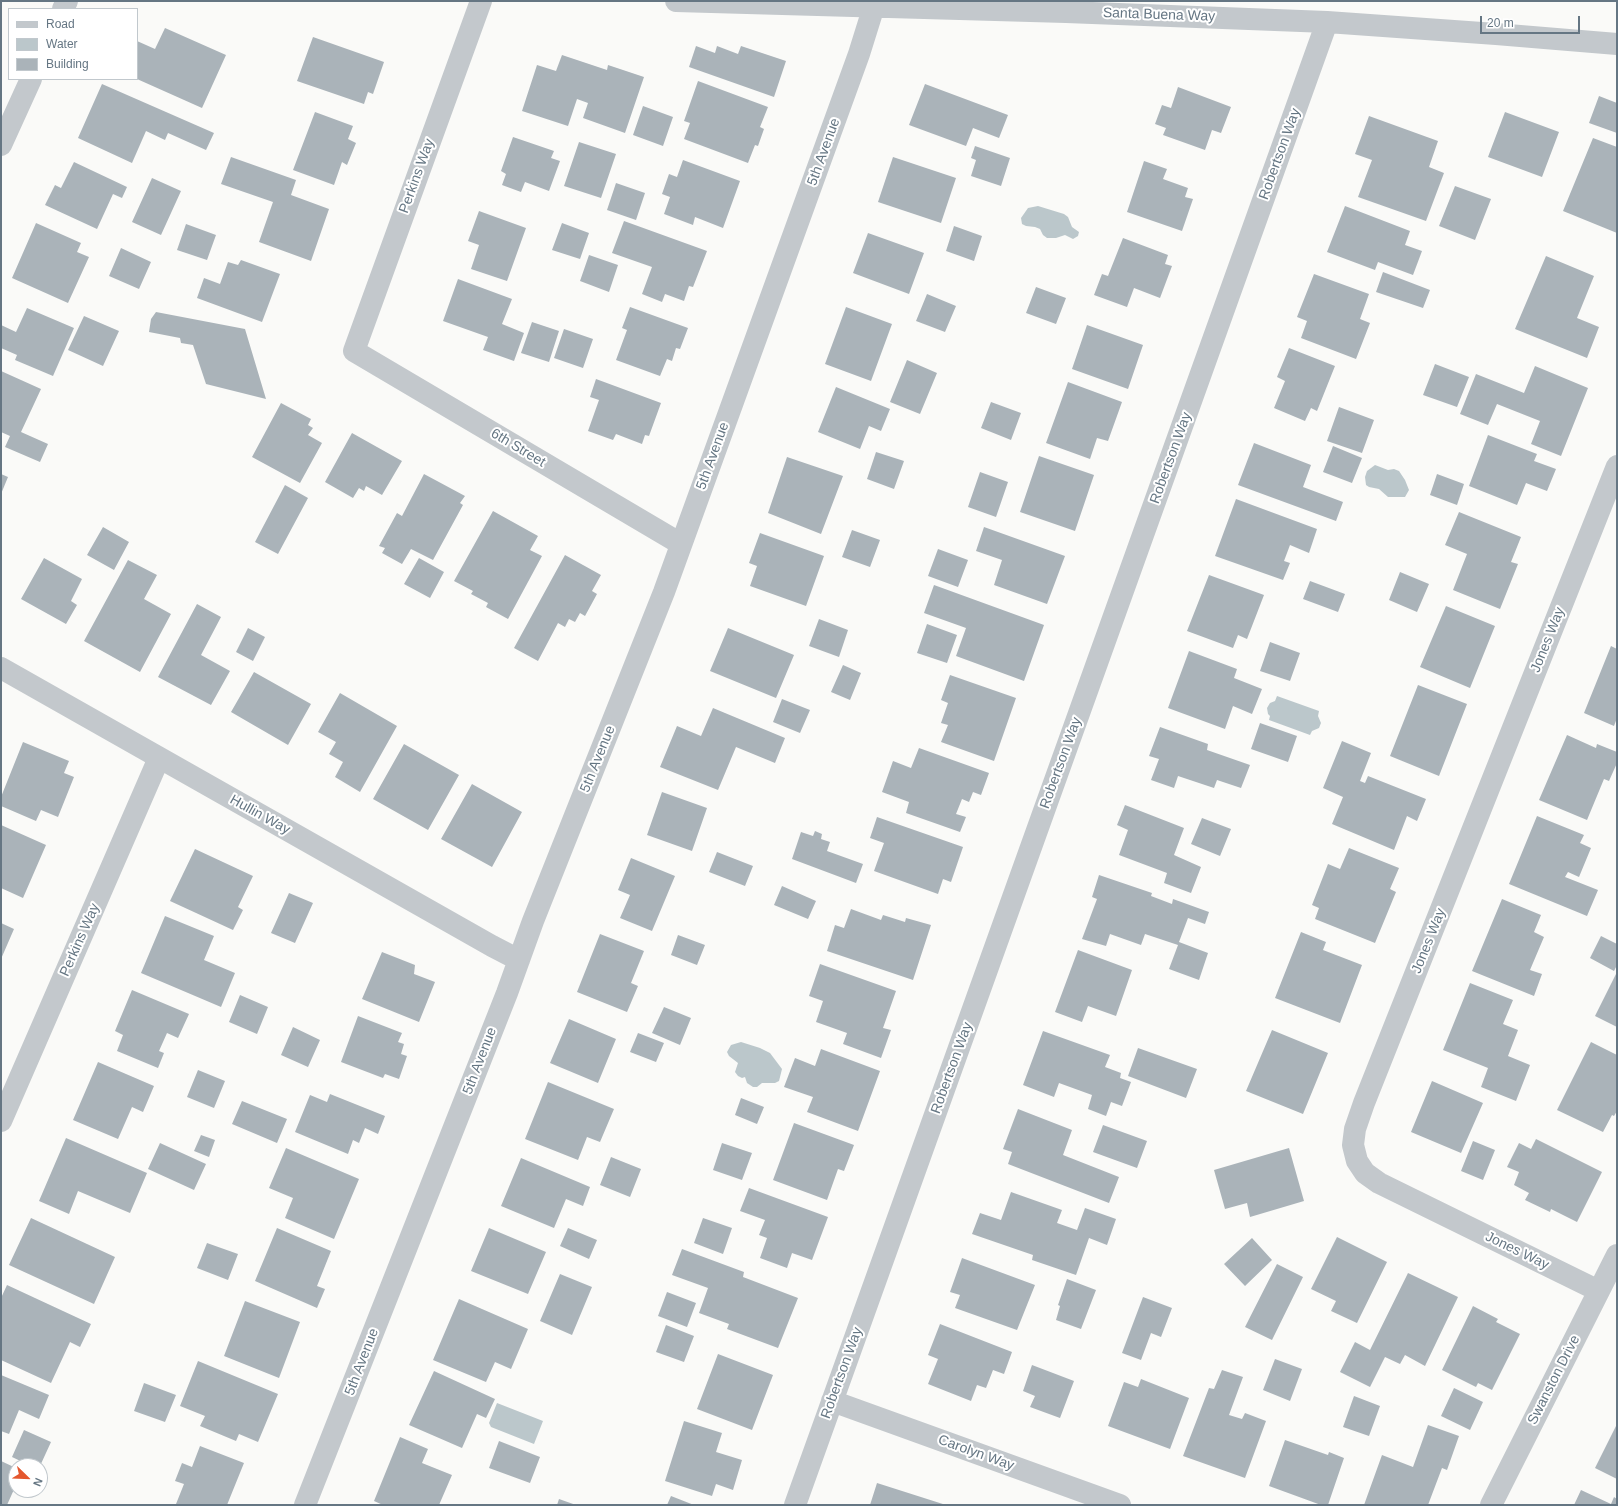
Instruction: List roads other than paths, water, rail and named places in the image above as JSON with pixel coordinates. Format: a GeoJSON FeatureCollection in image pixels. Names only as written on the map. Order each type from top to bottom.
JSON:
{"type":"FeatureCollection","features":[{"type":"Feature","properties":{"kind":"street","name":"Perkins Way"},"geometry":{"type":"LineString","coordinates":[[354,351],[481,1]]}},
{"type":"Feature","properties":{"kind":"street","name":"Santa Buena Way"},"geometry":{"type":"LineString","coordinates":[[676,1],[1066,12],[1327,22],[1488,33],[1617,44]]}},
{"type":"Feature","properties":{"kind":"street","name":"5th Avenue"},"geometry":{"type":"LineString","coordinates":[[305,1505],[533,921],[664,592],[859,54],[874,6]]}},
{"type":"Feature","properties":{"kind":"street","name":"Robertson Way"},"geometry":{"type":"LineString","coordinates":[[795,1505],[1327,22]]}},
{"type":"Feature","properties":{"kind":"street"},"geometry":{"type":"LineString","coordinates":[[1,145],[31,80]]}},
{"type":"Feature","properties":{"kind":"street","name":"6th Street"},"geometry":{"type":"LineString","coordinates":[[354,351],[681,544]]}},
{"type":"Feature","properties":{"kind":"street","name":"Jones Way"},"geometry":{"type":"LineString","coordinates":[[1599,1291],[1379,1183],[1364,1173],[1357,1161],[1353,1146],[1355,1129],[1364,1103],[1617,466]]}},
{"type":"Feature","properties":{"kind":"street","name":"Hullin Way"},"geometry":{"type":"LineString","coordinates":[[1,668],[519,960]]}},
{"type":"Feature","properties":{"kind":"street","name":"Perkins Way"},"geometry":{"type":"LineString","coordinates":[[1,1121],[159,758]]}},
{"type":"Feature","properties":{"kind":"street","name":"Swanston Drive"},"geometry":{"type":"LineString","coordinates":[[1491,1505],[1617,1255]]}},
{"type":"Feature","properties":{"kind":"street","name":"Carolyn Way"},"geometry":{"type":"LineString","coordinates":[[832,1401],[1120,1505]]}},
{"type":"Feature","properties":{"kind":"water"},"geometry":{"type":"Polygon","coordinates":[[[1038,206],[1064,214],[1068,217],[1072,227],[1079,232],[1078,236],[1073,239],[1065,235],[1056,238],[1047,238],[1043,235],[1040,229],[1022,224],[1021,218],[1028,208],[1038,206]]]}},
{"type":"Feature","properties":{"kind":"water"},"geometry":{"type":"Polygon","coordinates":[[[1375,465],[1388,470],[1394,469],[1399,471],[1409,490],[1405,497],[1388,497],[1379,489],[1366,485],[1365,477],[1367,471],[1375,465]]]}},
{"type":"Feature","properties":{"kind":"water"},"geometry":{"type":"Polygon","coordinates":[[[1277,696],[1319,711],[1318,716],[1321,723],[1319,728],[1312,731],[1310,735],[1269,720],[1270,716],[1267,708],[1270,703],[1275,701],[1277,696]]]}},
{"type":"Feature","properties":{"kind":"water"},"geometry":{"type":"Polygon","coordinates":[[[741,1042],[770,1053],[782,1069],[779,1081],[775,1083],[762,1083],[757,1087],[753,1087],[747,1083],[745,1077],[742,1078],[738,1076],[735,1072],[738,1063],[729,1056],[727,1052],[731,1045],[741,1042]]]}},
{"type":"Feature","properties":{"kind":"water"},"geometry":{"type":"Polygon","coordinates":[[[497,1403],[543,1421],[534,1444],[491,1427],[489,1423],[497,1403]]]}}]}
